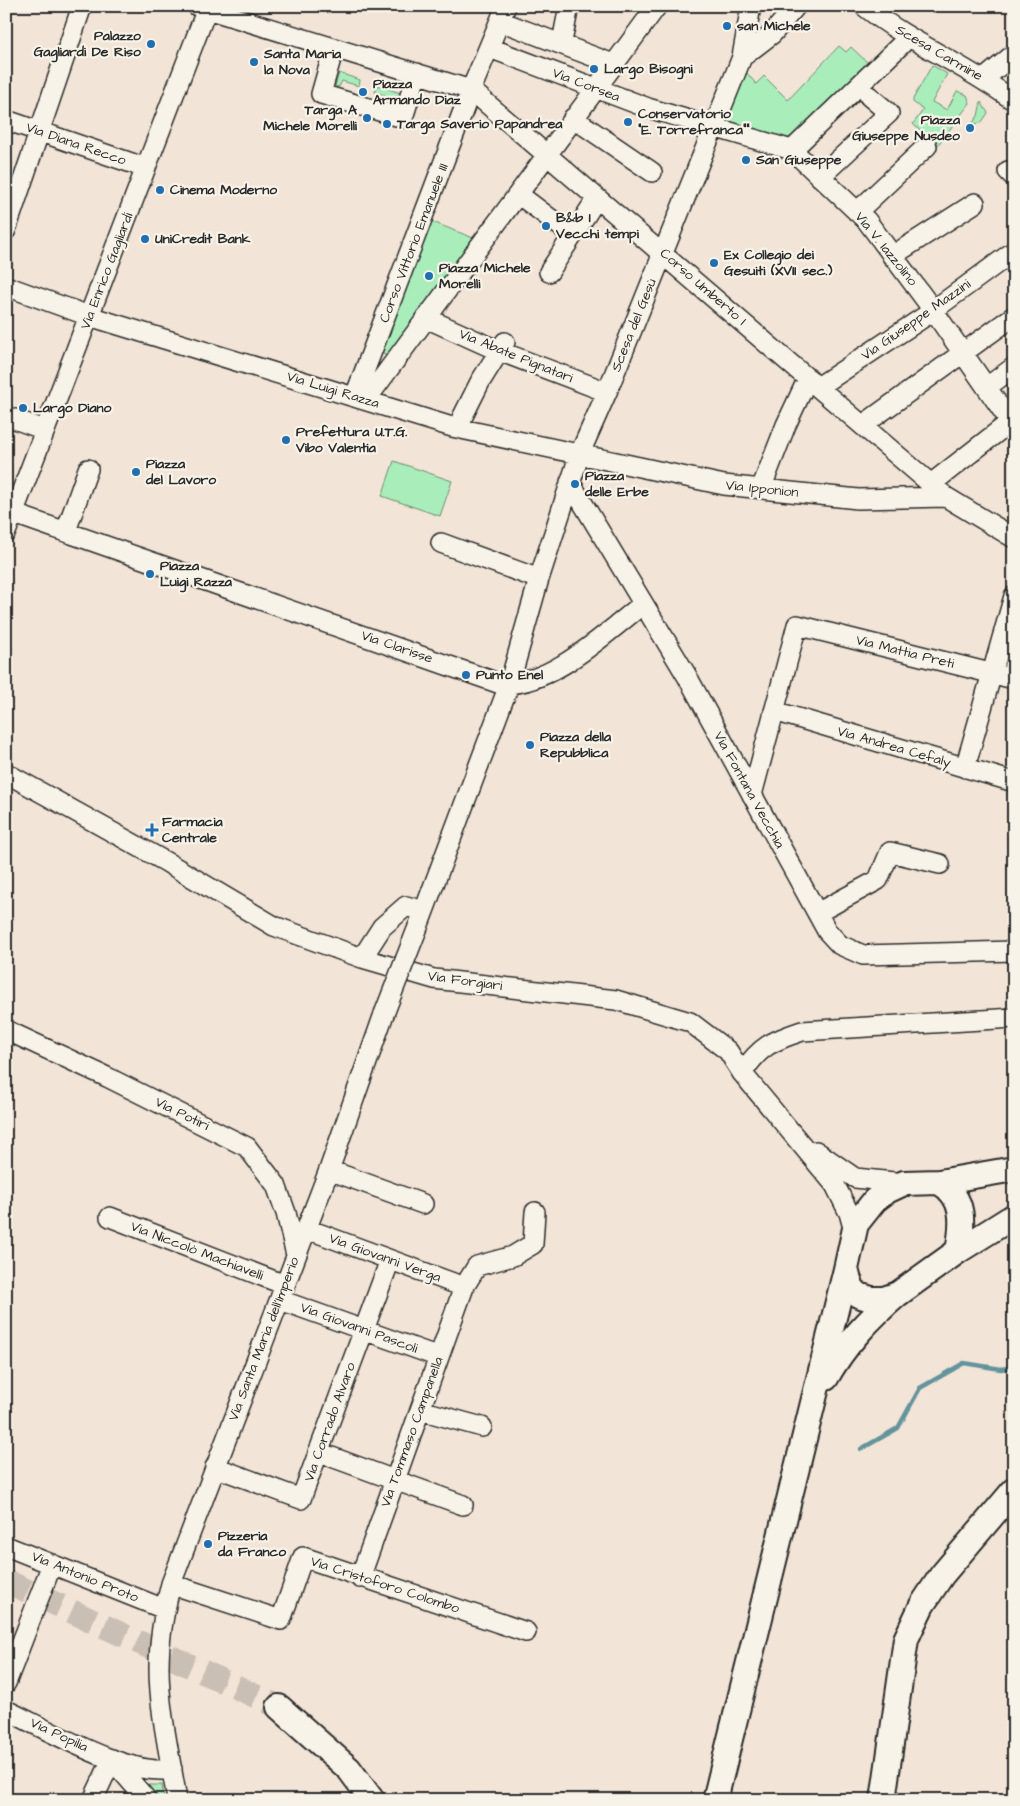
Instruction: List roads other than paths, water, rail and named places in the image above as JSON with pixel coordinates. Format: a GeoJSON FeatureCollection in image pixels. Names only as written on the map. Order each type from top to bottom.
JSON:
{"type":"FeatureCollection","features":[{"type":"Feature","properties":{"kind":"main road"},"geometry":{"type":"LineString","coordinates":[[715,1800],[856,1224],[875,1200],[887,1191],[904,1183],[939,1182],[1014,1169]]}},
{"type":"Feature","properties":{"kind":"main road"},"geometry":{"type":"LineString","coordinates":[[939,1182],[951,1189],[959,1202],[961,1233],[958,1251]]}},
{"type":"Feature","properties":{"kind":"main road"},"geometry":{"type":"LineString","coordinates":[[811,1406],[838,1357],[859,1331],[898,1294],[958,1251],[1014,1216]]}},
{"type":"Feature","properties":{"kind":"main road"},"geometry":{"type":"LineString","coordinates":[[846,1269],[852,1288],[858,1295],[878,1299],[898,1294]]}},
{"type":"Feature","properties":{"kind":"main road"},"geometry":{"type":"LineString","coordinates":[[882,1800],[906,1639],[922,1605],[942,1575],[1014,1490]]}},
{"type":"Feature","properties":{"kind":"main road"},"geometry":{"type":"LineString","coordinates":[[278,1707],[349,1769],[372,1800]]}},
{"type":"Feature","properties":{"kind":"street"},"geometry":{"type":"LineString","coordinates":[[6,230],[82,6]]}},
{"type":"Feature","properties":{"kind":"street"},"geometry":{"type":"LineString","coordinates":[[562,42],[569,6]]}},
{"type":"Feature","properties":{"kind":"street"},"geometry":{"type":"LineString","coordinates":[[361,398],[426,318],[657,6]]}},
{"type":"Feature","properties":{"kind":"street","name":"Scesa del Gesù"},"geometry":{"type":"LineString","coordinates":[[509,685],[539,579],[580,453],[664,253],[712,128],[742,57],[752,6]]}},
{"type":"Feature","properties":{"kind":"street"},"geometry":{"type":"LineString","coordinates":[[742,57],[772,34],[796,6]]}},
{"type":"Feature","properties":{"kind":"street","name":"Scesa Carmine"},"geometry":{"type":"LineString","coordinates":[[864,6],[883,22],[984,79],[1014,101]]}},
{"type":"Feature","properties":{"kind":"street","name":"Corso Umberto I"},"geometry":{"type":"LineString","coordinates":[[204,7],[471,90],[664,253],[946,497],[1014,538]]}},
{"type":"Feature","properties":{"kind":"street","name":"Via Enrico Gagliardi"},"geometry":{"type":"LineString","coordinates":[[6,532],[10,512],[45,430],[146,168],[204,7]]}},
{"type":"Feature","properties":{"kind":"street"},"geometry":{"type":"LineString","coordinates":[[503,13],[613,64]]}},
{"type":"Feature","properties":{"kind":"street","name":"Corso Vittorio Emanuele III"},"geometry":{"type":"LineString","coordinates":[[361,398],[471,90],[503,13]]}},
{"type":"Feature","properties":{"kind":"street"},"geometry":{"type":"LineString","coordinates":[[792,150],[909,37]]}},
{"type":"Feature","properties":{"kind":"street"},"geometry":{"type":"LineString","coordinates":[[334,48],[321,94],[403,118],[418,73]]}},
{"type":"Feature","properties":{"kind":"street","name":"Via Corsea"},"geometry":{"type":"LineString","coordinates":[[490,48],[596,88],[712,128]]}},
{"type":"Feature","properties":{"kind":"street"},"geometry":{"type":"LineString","coordinates":[[984,79],[1014,54]]}},
{"type":"Feature","properties":{"kind":"street"},"geometry":{"type":"LineString","coordinates":[[820,177],[889,113],[869,96]]}},
{"type":"Feature","properties":{"kind":"street"},"geometry":{"type":"LineString","coordinates":[[573,118],[652,172]]}},
{"type":"Feature","properties":{"kind":"street","name":"Via Diana Recco"},"geometry":{"type":"LineString","coordinates":[[6,120],[146,168]]}},
{"type":"Feature","properties":{"kind":"street","name":"Via V. Iazzolino"},"geometry":{"type":"LineString","coordinates":[[712,128],[792,150],[867,221],[1013,423]]}},
{"type":"Feature","properties":{"kind":"street"},"geometry":{"type":"LineString","coordinates":[[857,212],[927,146]]}},
{"type":"Feature","properties":{"kind":"street"},"geometry":{"type":"LineString","coordinates":[[518,194],[572,235]]}},
{"type":"Feature","properties":{"kind":"street"},"geometry":{"type":"LineString","coordinates":[[548,272],[597,198]]}},
{"type":"Feature","properties":{"kind":"street"},"geometry":{"type":"LineString","coordinates":[[892,256],[975,203]]}},
{"type":"Feature","properties":{"kind":"street","name":"Via Giuseppe Mazzini"},"geometry":{"type":"LineString","coordinates":[[813,382],[933,310],[1014,252]]}},
{"type":"Feature","properties":{"kind":"street","name":"Via Luigi Razza"},"geometry":{"type":"LineString","coordinates":[[6,286],[89,316],[457,428],[580,453]]}},
{"type":"Feature","properties":{"kind":"street"},"geometry":{"type":"LineString","coordinates":[[863,425],[1014,316]]}},
{"type":"Feature","properties":{"kind":"street","name":"Via Abate Pignatari"},"geometry":{"type":"LineString","coordinates":[[426,318],[502,346],[607,392]]}},
{"type":"Feature","properties":{"kind":"street"},"geometry":{"type":"LineString","coordinates":[[457,428],[502,346]]}},
{"type":"Feature","properties":{"kind":"street"},"geometry":{"type":"LineString","coordinates":[[987,387],[1014,368]]}},
{"type":"Feature","properties":{"kind":"street"},"geometry":{"type":"LineString","coordinates":[[761,489],[786,425],[813,382]]}},
{"type":"Feature","properties":{"kind":"street"},"geometry":{"type":"LineString","coordinates":[[6,416],[45,430]]}},
{"type":"Feature","properties":{"kind":"street"},"geometry":{"type":"LineString","coordinates":[[931,484],[1013,423]]}},
{"type":"Feature","properties":{"kind":"street","name":"Via Ipponion"},"geometry":{"type":"LineString","coordinates":[[580,453],[724,485],[858,499],[946,497]]}},
{"type":"Feature","properties":{"kind":"street"},"geometry":{"type":"LineString","coordinates":[[66,531],[88,469]]}},
{"type":"Feature","properties":{"kind":"street","name":"Via Fontana Vecchia"},"geometry":{"type":"LineString","coordinates":[[570,482],[687,676],[827,931],[840,946],[863,955],[1014,951]]}},
{"type":"Feature","properties":{"kind":"street","name":"Via Clarisse"},"geometry":{"type":"LineString","coordinates":[[10,512],[498,683],[509,685]]}},
{"type":"Feature","properties":{"kind":"street"},"geometry":{"type":"LineString","coordinates":[[441,544],[539,579]]}},
{"type":"Feature","properties":{"kind":"street"},"geometry":{"type":"LineString","coordinates":[[965,768],[1014,596]]}},
{"type":"Feature","properties":{"kind":"street"},"geometry":{"type":"LineString","coordinates":[[509,685],[541,676],[584,650],[643,604]]}},
{"type":"Feature","properties":{"kind":"street","name":"Via Mattia Preti"},"geometry":{"type":"LineString","coordinates":[[774,711],[797,625],[1014,679]]}},
{"type":"Feature","properties":{"kind":"street","name":"Via Santa Maria dell'Imperio"},"geometry":{"type":"LineString","coordinates":[[177,1800],[160,1699],[159,1667],[164,1609],[171,1584],[307,1229],[384,1014],[509,685]]}},
{"type":"Feature","properties":{"kind":"street"},"geometry":{"type":"LineString","coordinates":[[752,795],[774,711]]}},
{"type":"Feature","properties":{"kind":"street","name":"Via Andrea Cefaly"},"geometry":{"type":"LineString","coordinates":[[774,711],[1014,782]]}},
{"type":"Feature","properties":{"kind":"street","name":"Via Forgiari"},"geometry":{"type":"LineString","coordinates":[[6,772],[274,926],[362,958],[434,979],[616,1000],[690,1022],[728,1051],[742,1072],[793,1136]]}},
{"type":"Feature","properties":{"kind":"street"},"geometry":{"type":"LineString","coordinates":[[817,913],[878,880],[890,852],[940,864]]}},
{"type":"Feature","properties":{"kind":"street"},"geometry":{"type":"LineString","coordinates":[[362,958],[382,927],[406,906],[421,919]]}},
{"type":"Feature","properties":{"kind":"street"},"geometry":{"type":"LineString","coordinates":[[742,1072],[750,1060],[771,1041],[802,1031],[1014,1018]]}},
{"type":"Feature","properties":{"kind":"street","name":"Via Potiri"},"geometry":{"type":"LineString","coordinates":[[6,1030],[107,1077],[247,1147],[276,1185],[286,1213],[296,1255]]}},
{"type":"Feature","properties":{"kind":"street"},"geometry":{"type":"LineString","coordinates":[[793,1136],[855,1178],[904,1183]]}},
{"type":"Feature","properties":{"kind":"street"},"geometry":{"type":"LineString","coordinates":[[793,1136],[835,1184],[849,1213],[854,1231]]}},
{"type":"Feature","properties":{"kind":"street"},"geometry":{"type":"LineString","coordinates":[[329,1170],[423,1204]]}},
{"type":"Feature","properties":{"kind":"street","name":"Via Tommaso Campanella"},"geometry":{"type":"LineString","coordinates":[[360,1578],[464,1287],[477,1266],[513,1256],[533,1244],[535,1212]]}},
{"type":"Feature","properties":{"kind":"street","name":"Via Niccolò Machiavelli"},"geometry":{"type":"LineString","coordinates":[[110,1217],[282,1293]]}},
{"type":"Feature","properties":{"kind":"street","name":"Via Giovanni Verga"},"geometry":{"type":"LineString","coordinates":[[307,1229],[464,1287]]}},
{"type":"Feature","properties":{"kind":"street","name":"Via Corrado Alvaro"},"geometry":{"type":"LineString","coordinates":[[215,1467],[301,1499],[390,1260]]}},
{"type":"Feature","properties":{"kind":"street","name":"Via Giovanni Pascoli"},"geometry":{"type":"LineString","coordinates":[[282,1293],[364,1330],[439,1357]]}},
{"type":"Feature","properties":{"kind":"street"},"geometry":{"type":"LineString","coordinates":[[420,1410],[482,1427]]}},
{"type":"Feature","properties":{"kind":"street"},"geometry":{"type":"LineString","coordinates":[[318,1452],[463,1505]]}},
{"type":"Feature","properties":{"kind":"street","name":"Via Antonio Proto"},"geometry":{"type":"LineString","coordinates":[[6,1546],[164,1609]]}},
{"type":"Feature","properties":{"kind":"street","name":"Via Cristoforo Colombo"},"geometry":{"type":"LineString","coordinates":[[171,1584],[281,1620],[303,1558],[526,1632]]}},
{"type":"Feature","properties":{"kind":"street"},"geometry":{"type":"LineString","coordinates":[[6,1683],[52,1564]]}},
{"type":"Feature","properties":{"kind":"street","name":"Via Popilia"},"geometry":{"type":"LineString","coordinates":[[6,1710],[112,1759],[146,1770],[172,1769]]}},
{"type":"Feature","properties":{"kind":"street"},"geometry":{"type":"LineString","coordinates":[[92,1800],[112,1759],[147,1800]]}},
{"type":"Feature","properties":{"kind":"waterway"},"geometry":{"type":"LineString","coordinates":[[861,1449],[898,1428],[920,1388],[964,1363],[1001,1369],[1014,1367]]}},
{"type":"Feature","properties":{"kind":"tunnel"},"geometry":{"type":"LineString","coordinates":[[6,1581],[279,1707]]}},
{"type":"Feature","properties":{"kind":"place","name":"san Michele"},"geometry":{"type":"Point","coordinates":[727,26]}},
{"type":"Feature","properties":{"kind":"place","name":"Palazzo Gagliardi De Riso"},"geometry":{"type":"Point","coordinates":[151,44]}},
{"type":"Feature","properties":{"kind":"place","name":"Santa Maria la Nova"},"geometry":{"type":"Point","coordinates":[254,62]}},
{"type":"Feature","properties":{"kind":"place","name":"Largo Bisogni"},"geometry":{"type":"Point","coordinates":[594,69]}},
{"type":"Feature","properties":{"kind":"place","name":"Piazza Armando Diaz"},"geometry":{"type":"Point","coordinates":[363,92]}},
{"type":"Feature","properties":{"kind":"place","name":"Targa A Michele Morelli"},"geometry":{"type":"Point","coordinates":[367,118]}},
{"type":"Feature","properties":{"kind":"place","name":"Conservatorio \"E. Torrefranca\"\""},"geometry":{"type":"Point","coordinates":[628,122]}},
{"type":"Feature","properties":{"kind":"place","name":"Targa Saverio Papandrea"},"geometry":{"type":"Point","coordinates":[387,124]}},
{"type":"Feature","properties":{"kind":"place","name":"Piazza Giuseppe Nusdeo"},"geometry":{"type":"Point","coordinates":[970,128]}},
{"type":"Feature","properties":{"kind":"place","name":"San Giuseppe"},"geometry":{"type":"Point","coordinates":[746,160]}},
{"type":"Feature","properties":{"kind":"place","name":"Cinema Moderno"},"geometry":{"type":"Point","coordinates":[160,190]}},
{"type":"Feature","properties":{"kind":"place","name":"B&b I Vecchi tempi"},"geometry":{"type":"Point","coordinates":[546,226]}},
{"type":"Feature","properties":{"kind":"place","name":"UniCredit Bank"},"geometry":{"type":"Point","coordinates":[145,239]}},
{"type":"Feature","properties":{"kind":"place","name":"Ex Collegio dei Gesuiti (XVII sec.)"},"geometry":{"type":"Point","coordinates":[714,263]}},
{"type":"Feature","properties":{"kind":"place","name":"Piazza Michele Morelli"},"geometry":{"type":"Point","coordinates":[429,276]}},
{"type":"Feature","properties":{"kind":"place","name":"Largo Diano"},"geometry":{"type":"Point","coordinates":[23,408]}},
{"type":"Feature","properties":{"kind":"place","name":"Prefettura U.T.G. Vibo Valentia"},"geometry":{"type":"Point","coordinates":[286,440]}},
{"type":"Feature","properties":{"kind":"place","name":"Piazza del Lavoro"},"geometry":{"type":"Point","coordinates":[136,472]}},
{"type":"Feature","properties":{"kind":"place","name":"Piazza delle Erbe"},"geometry":{"type":"Point","coordinates":[575,484]}},
{"type":"Feature","properties":{"kind":"place","name":"Piazza Luigi Razza"},"geometry":{"type":"Point","coordinates":[150,574]}},
{"type":"Feature","properties":{"kind":"place","name":"Punto Enel"},"geometry":{"type":"Point","coordinates":[466,675]}},
{"type":"Feature","properties":{"kind":"place","name":"Piazza della Repubblica"},"geometry":{"type":"Point","coordinates":[530,745]}},
{"type":"Feature","properties":{"kind":"place","name":"Farmacia Centrale"},"geometry":{"type":"Point","coordinates":[152,830]}},
{"type":"Feature","properties":{"kind":"place","name":"Pizzeria da Franco"},"geometry":{"type":"Point","coordinates":[208,1544]}}]}
